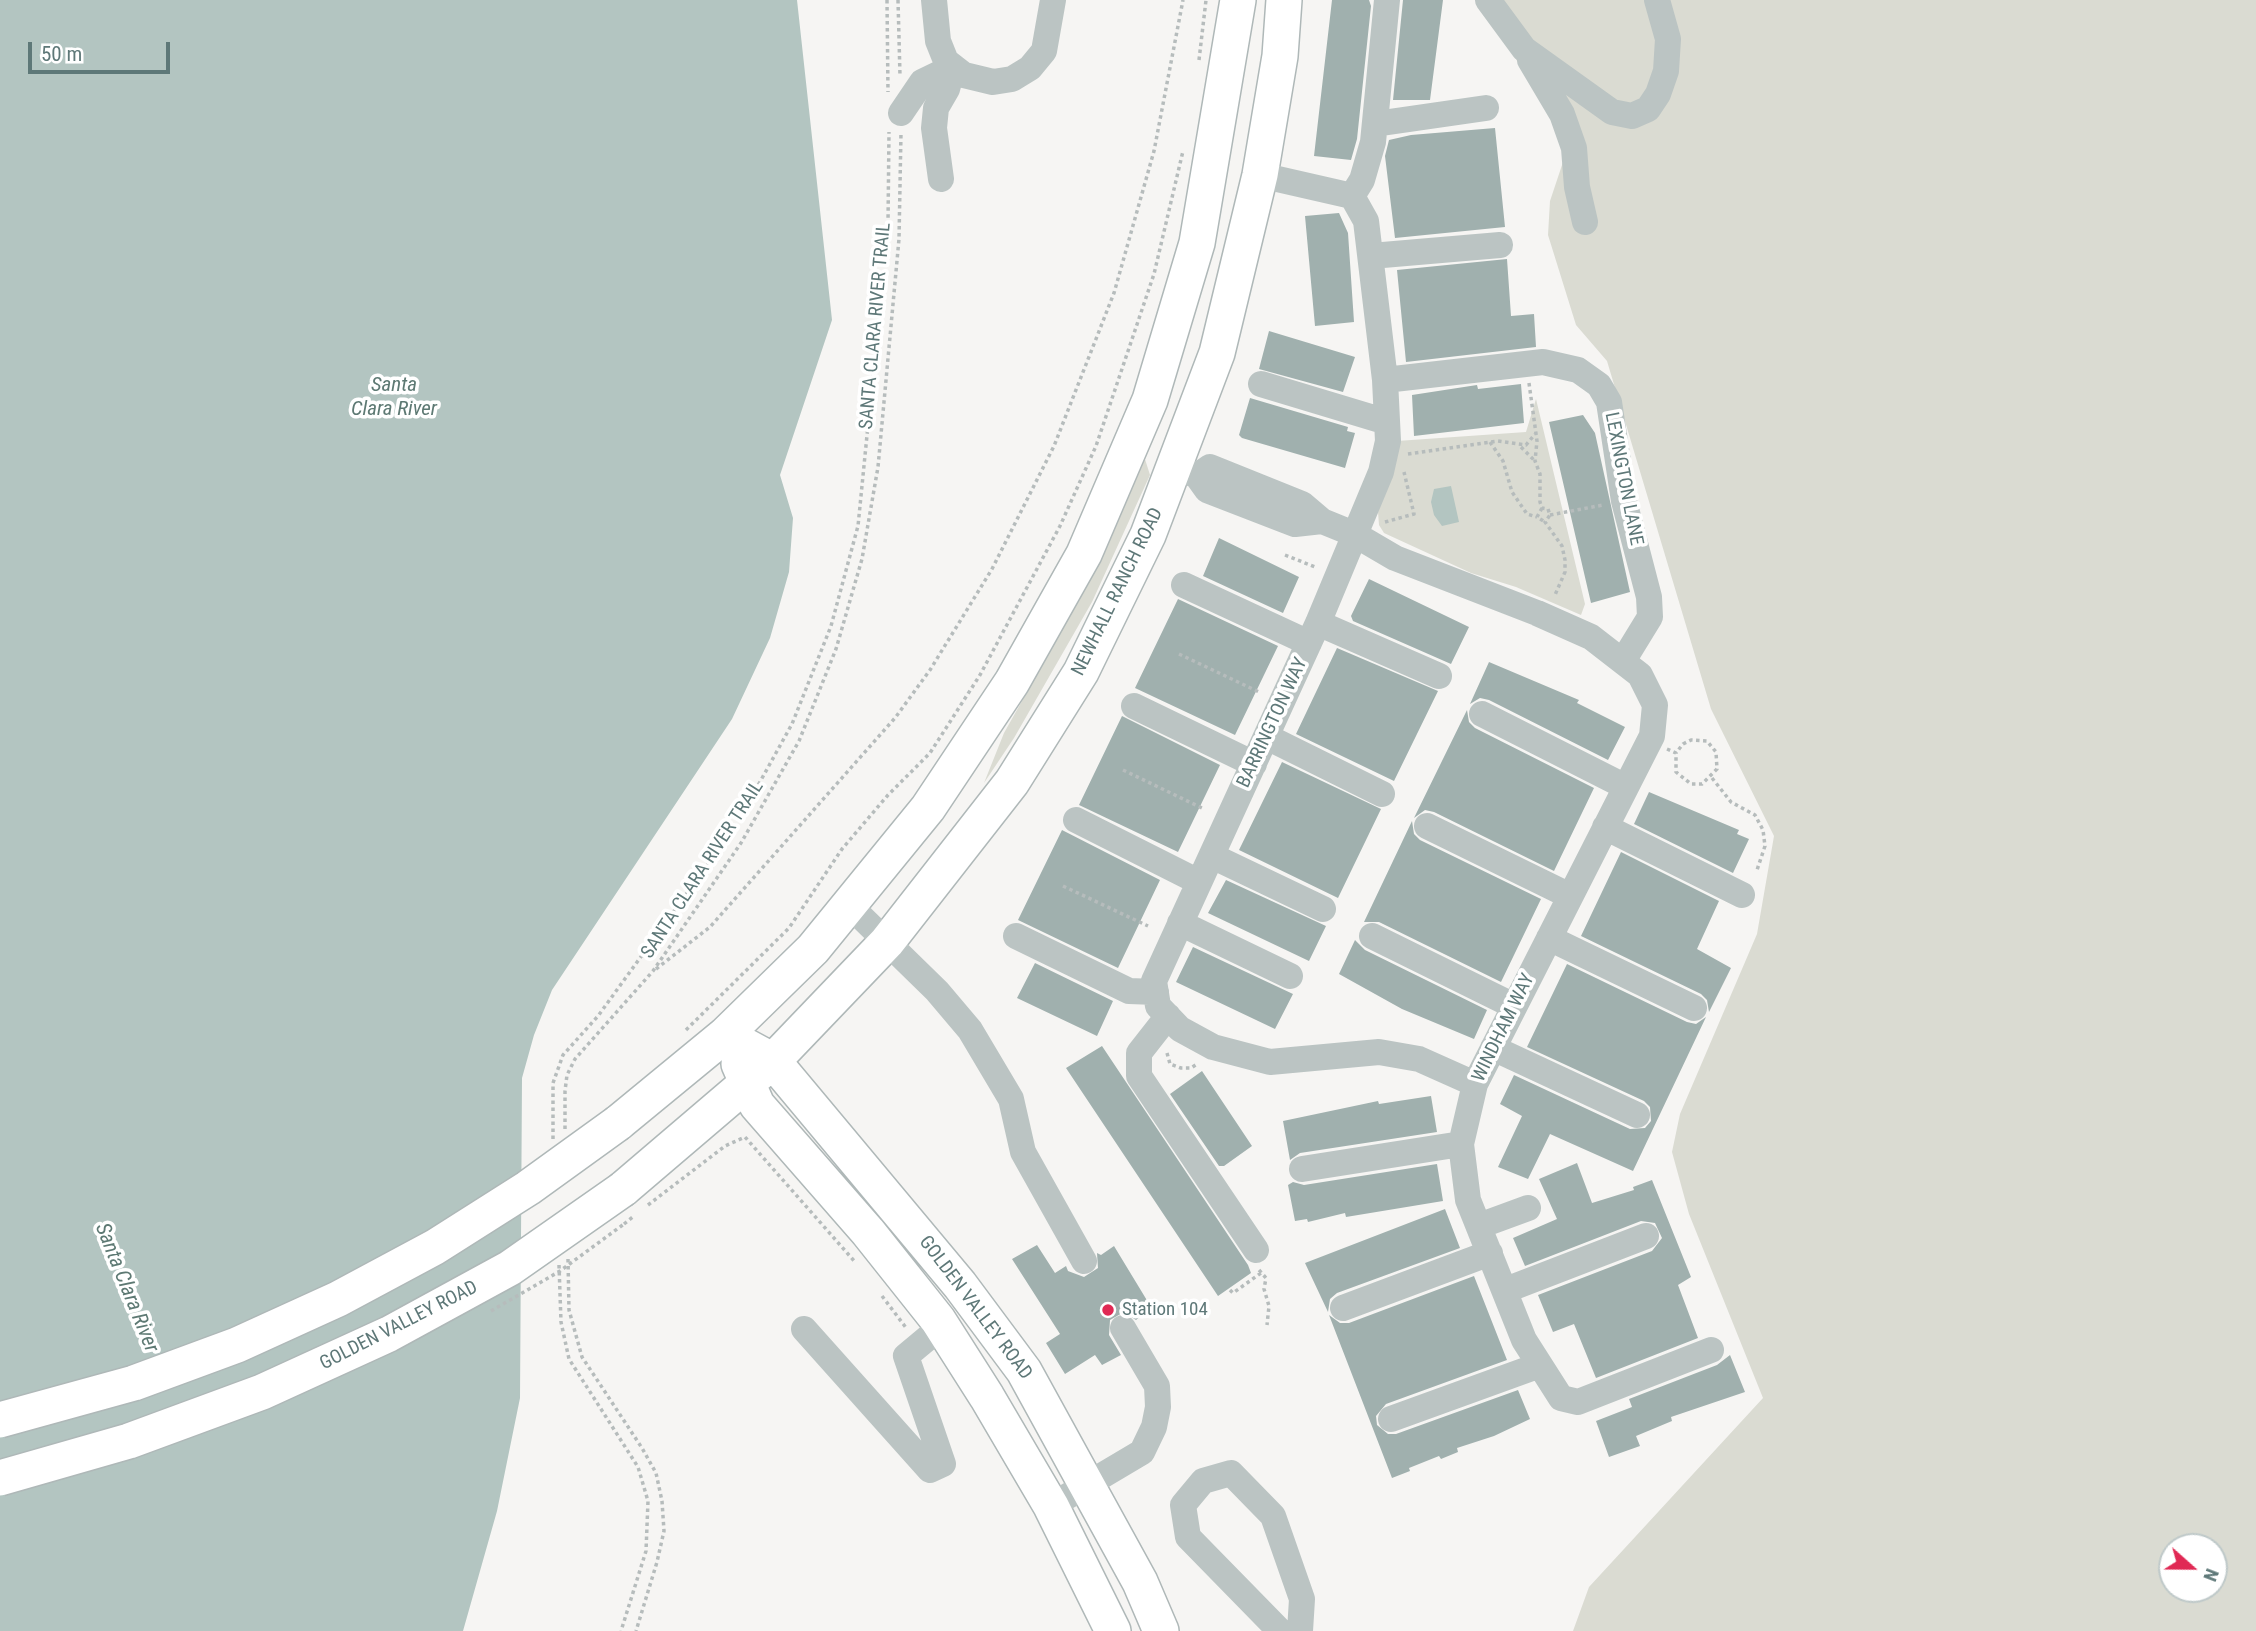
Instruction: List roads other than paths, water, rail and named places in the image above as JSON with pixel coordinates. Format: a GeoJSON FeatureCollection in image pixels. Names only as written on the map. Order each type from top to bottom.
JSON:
{"type":"FeatureCollection","features":[{"type":"Feature","properties":{"kind":"main road"},"geometry":{"type":"LineString","coordinates":[[0,1420],[134,1383],[237,1345],[338,1299],[435,1247],[528,1188],[618,1123],[725,1035],[813,949],[928,808],[1012,682],[1084,554],[1150,400],[1197,243],[1223,102],[1238,0]]}},
{"type":"Feature","properties":{"kind":"main road","name":"NEWHALL RANCH ROAD"},"geometry":{"type":"LineString","coordinates":[[761,1072],[887,942],[1013,782],[1081,672],[1147,535],[1186,471],[1260,175],[1280,56],[1284,0]]}},
{"type":"Feature","properties":{"kind":"main road"},"geometry":{"type":"LineString","coordinates":[[1186,471],[1163,458],[1156,446],[1157,429],[1203,300],[1228,184],[1223,102]]}},
{"type":"Feature","properties":{"kind":"main road","name":"GOLDEN VALLEY ROAD"},"geometry":{"type":"LineString","coordinates":[[725,1035],[960,1284],[1024,1371],[1089,1485],[1140,1582],[1161,1631]]}},
{"type":"Feature","properties":{"kind":"main road","name":"GOLDEN VALLEY ROAD"},"geometry":{"type":"LineString","coordinates":[[0,1478],[129,1441],[238,1401],[389,1334],[510,1268],[623,1189],[761,1072]]}},
{"type":"Feature","properties":{"kind":"main road","name":"GOLDEN VALLEY ROAD"},"geometry":{"type":"LineString","coordinates":[[761,1072],[757,1105],[879,1247],[946,1332],[1051,1506],[1113,1631]]}},
{"type":"Feature","properties":{"kind":"main road"},"geometry":{"type":"LineString","coordinates":[[623,1189],[659,1183],[731,1127],[746,1126],[765,1132],[879,1247]]}},
{"type":"Feature","properties":{"kind":"main road"},"geometry":{"type":"LineString","coordinates":[[946,1332],[990,1362],[1042,1435],[1049,1438],[1060,1434]]}},
{"type":"Feature","properties":{"kind":"street"},"geometry":{"type":"LineString","coordinates":[[934,0],[938,41],[946,61],[975,80],[993,82],[1013,79],[1030,68],[1044,51],[1053,0]]}},
{"type":"Feature","properties":{"kind":"street"},"geometry":{"type":"LineString","coordinates":[[1260,175],[1352,196],[1368,163],[1375,124],[1387,0]]}},
{"type":"Feature","properties":{"kind":"street"},"geometry":{"type":"LineString","coordinates":[[1488,0],[1524,49],[1562,114],[1574,148],[1577,187],[1585,222]]}},
{"type":"Feature","properties":{"kind":"street"},"geometry":{"type":"LineString","coordinates":[[1524,49],[1612,112],[1632,116],[1648,109],[1658,94],[1666,71],[1668,39],[1657,0]]}},
{"type":"Feature","properties":{"kind":"street"},"geometry":{"type":"LineString","coordinates":[[893,109],[922,82],[953,67]]}},
{"type":"Feature","properties":{"kind":"street"},"geometry":{"type":"LineString","coordinates":[[941,179],[934,128],[936,108],[947,89],[953,67]]}},
{"type":"Feature","properties":{"kind":"street"},"geometry":{"type":"LineString","coordinates":[[1375,124],[1486,108]]}},
{"type":"Feature","properties":{"kind":"street","name":"BARRINGTON WAY"},"geometry":{"type":"LineString","coordinates":[[1156,992],[1154,981],[1267,737],[1381,472],[1388,441],[1385,380],[1366,221],[1352,196]]}},
{"type":"Feature","properties":{"kind":"street"},"geometry":{"type":"LineString","coordinates":[[1371,256],[1500,245]]}},
{"type":"Feature","properties":{"kind":"street","name":"LEXINGTON LANE"},"geometry":{"type":"LineString","coordinates":[[1385,380],[1526,364],[1563,364],[1578,370],[1599,386],[1609,402],[1624,501],[1649,597],[1650,617],[1623,661]]}},
{"type":"Feature","properties":{"kind":"street"},"geometry":{"type":"LineString","coordinates":[[1261,384],[1387,422]]}},
{"type":"Feature","properties":{"kind":"street"},"geometry":{"type":"LineString","coordinates":[[1186,471],[1207,490],[1295,524],[1322,521],[1354,534],[1395,558],[1537,612],[1581,632],[1623,661]]}},
{"type":"Feature","properties":{"kind":"street"},"geometry":{"type":"LineString","coordinates":[[1184,585],[1439,676]]}},
{"type":"Feature","properties":{"kind":"street","name":"WINDHAM WAY"},"geometry":{"type":"LineString","coordinates":[[1623,661],[1640,675],[1655,705],[1652,736],[1475,1084],[1461,1144],[1468,1200],[1524,1340],[1561,1398],[1578,1402],[1711,1350]]}},
{"type":"Feature","properties":{"kind":"street"},"geometry":{"type":"LineString","coordinates":[[1134,706],[1254,764]]}},
{"type":"Feature","properties":{"kind":"street"},"geometry":{"type":"LineString","coordinates":[[1482,714],[1626,787]]}},
{"type":"Feature","properties":{"kind":"street"},"geometry":{"type":"LineString","coordinates":[[1267,737],[1382,793]]}},
{"type":"Feature","properties":{"kind":"street"},"geometry":{"type":"LineString","coordinates":[[1076,820],[1199,882]]}},
{"type":"Feature","properties":{"kind":"street"},"geometry":{"type":"LineString","coordinates":[[1427,826],[1570,896]]}},
{"type":"Feature","properties":{"kind":"street"},"geometry":{"type":"LineString","coordinates":[[1605,827],[1742,895]]}},
{"type":"Feature","properties":{"kind":"street"},"geometry":{"type":"LineString","coordinates":[[1212,856],[1323,909]]}},
{"type":"Feature","properties":{"kind":"street"},"geometry":{"type":"LineString","coordinates":[[849,905],[937,991],[970,1030],[1010,1099],[1023,1153],[1084,1261]]}},
{"type":"Feature","properties":{"kind":"street"},"geometry":{"type":"LineString","coordinates":[[1180,923],[1290,976]]}},
{"type":"Feature","properties":{"kind":"street"},"geometry":{"type":"LineString","coordinates":[[1016,936],[1129,991],[1156,992],[1158,1006],[1180,1029],[1213,1048],[1270,1062],[1379,1052],[1419,1059],[1475,1084]]}},
{"type":"Feature","properties":{"kind":"street"},"geometry":{"type":"LineString","coordinates":[[1372,936],[1514,1006]]}},
{"type":"Feature","properties":{"kind":"street"},"geometry":{"type":"LineString","coordinates":[[1549,938],[1693,1008]]}},
{"type":"Feature","properties":{"kind":"street"},"geometry":{"type":"LineString","coordinates":[[1168,1016],[1139,1053],[1139,1076],[1258,1264]]}},
{"type":"Feature","properties":{"kind":"street"},"geometry":{"type":"LineString","coordinates":[[1493,1048],[1637,1115]]}},
{"type":"Feature","properties":{"kind":"street"},"geometry":{"type":"LineString","coordinates":[[1302,1169],[1461,1144]]}},
{"type":"Feature","properties":{"kind":"street"},"geometry":{"type":"LineString","coordinates":[[1479,1226],[1528,1208]]}},
{"type":"Feature","properties":{"kind":"street"},"geometry":{"type":"LineString","coordinates":[[1506,1290],[1646,1236]]}},
{"type":"Feature","properties":{"kind":"street"},"geometry":{"type":"LineString","coordinates":[[1343,1308],[1490,1253]]}},
{"type":"Feature","properties":{"kind":"street"},"geometry":{"type":"LineString","coordinates":[[1051,1506],[1142,1452],[1154,1427],[1158,1407],[1157,1386],[1123,1328]]}},
{"type":"Feature","properties":{"kind":"street"},"geometry":{"type":"LineString","coordinates":[[804,1329],[930,1470],[943,1464],[906,1356],[946,1332]]}},
{"type":"Feature","properties":{"kind":"street"},"geometry":{"type":"LineString","coordinates":[[1391,1419],[1540,1365]]}},
{"type":"Feature","properties":{"kind":"street"},"geometry":{"type":"LineString","coordinates":[[1280,1631],[1188,1537],[1183,1505],[1203,1480],[1231,1473],[1273,1516],[1302,1599],[1300,1631]]}},
{"type":"Feature","properties":{"kind":"water","name":"Santa Clara River"},"geometry":{"type":"Polygon","coordinates":[[[0,0],[797,0],[832,320],[780,475],[793,518],[789,572],[770,638],[732,719],[552,990],[534,1035],[522,1078],[520,1398],[497,1511],[463,1631],[0,1631],[0,0]]]}},
{"type":"Feature","properties":{"kind":"water"},"geometry":{"type":"Polygon","coordinates":[[[1451,486],[1459,522],[1442,526],[1434,515],[1431,502],[1434,489],[1451,486]]]}},
{"type":"Feature","properties":{"kind":"place","name":"Station 104"},"geometry":{"type":"Point","coordinates":[1108,1310]}}]}
